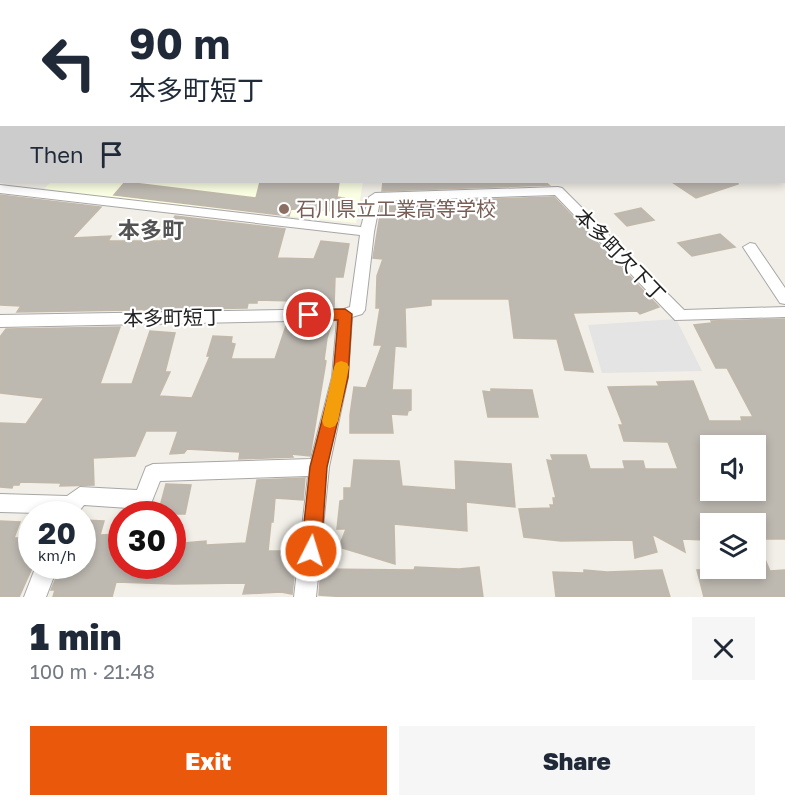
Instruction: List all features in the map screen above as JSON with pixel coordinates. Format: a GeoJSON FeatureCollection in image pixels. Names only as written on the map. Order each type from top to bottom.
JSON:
{"type":"FeatureCollection","features":[{"type":"Feature","properties":{"kind":"street"},"geometry":{"type":"LineString","coordinates":[[34,193],[44,183]]}},
{"type":"Feature","properties":{"kind":"street","name":"本多町欠下丁"},"geometry":{"type":"LineString","coordinates":[[367,232],[375,197],[489,188],[558,191],[680,316],[785,312]]}},
{"type":"Feature","properties":{"kind":"street"},"geometry":{"type":"LineString","coordinates":[[0,189],[367,232],[357,310],[345,314],[340,377],[318,467],[305,597]]}},
{"type":"Feature","properties":{"kind":"street"},"geometry":{"type":"LineString","coordinates":[[750,247],[785,299]]}},
{"type":"Feature","properties":{"kind":"street","name":"本多町短丁"},"geometry":{"type":"LineString","coordinates":[[0,321],[345,314]]}},
{"type":"Feature","properties":{"kind":"street"},"geometry":{"type":"LineString","coordinates":[[76,501],[80,496],[143,500],[153,473],[318,467]]}},
{"type":"Feature","properties":{"kind":"street"},"geometry":{"type":"LineString","coordinates":[[0,503],[18,505]]}},
{"type":"Feature","properties":{"kind":"street"},"geometry":{"type":"LineString","coordinates":[[35,597],[42,579]]}},
{"type":"Feature","properties":{"kind":"shaded area","name":"石川県立工業高等学校"},"geometry":{"type":"Polygon","coordinates":[[[50,183],[363,183],[356,223],[42,191],[50,183]]]}},
{"type":"Feature","properties":{"kind":"shaded area"},"geometry":{"type":"Polygon","coordinates":[[[676,319],[702,371],[602,373],[588,325],[676,319]]]}},
{"type":"Feature","properties":{"kind":"building"},"geometry":{"type":"Polygon","coordinates":[[[124,183],[256,198],[260,183],[339,183],[337,197],[344,198],[336,211],[291,209],[289,216],[114,195],[124,183]]]}},
{"type":"Feature","properties":{"kind":"building"},"geometry":{"type":"Polygon","coordinates":[[[383,183],[546,183],[549,185],[382,191],[383,183]]]}},
{"type":"Feature","properties":{"kind":"building"},"geometry":{"type":"Polygon","coordinates":[[[674,183],[738,183],[738,184],[696,198],[674,183]]]}},
{"type":"Feature","properties":{"kind":"building"},"geometry":{"type":"Polygon","coordinates":[[[0,195],[101,207],[72,238],[111,236],[108,241],[161,241],[175,216],[285,229],[277,258],[314,259],[321,241],[349,244],[343,277],[335,277],[334,307],[292,308],[294,301],[257,300],[257,303],[248,303],[247,308],[17,312],[21,306],[0,305],[0,195]]]}},
{"type":"Feature","properties":{"kind":"building"},"geometry":{"type":"Polygon","coordinates":[[[554,197],[659,307],[640,314],[637,311],[573,313],[593,372],[565,370],[557,339],[514,338],[509,299],[431,299],[431,305],[405,308],[406,347],[395,346],[392,390],[411,390],[411,410],[407,415],[391,414],[393,433],[350,433],[354,387],[366,388],[382,345],[374,345],[380,308],[376,308],[377,276],[383,259],[373,258],[382,203],[554,197]]]}},
{"type":"Feature","properties":{"kind":"building"},"geometry":{"type":"Polygon","coordinates":[[[641,208],[654,220],[627,226],[615,214],[641,208]]]}},
{"type":"Feature","properties":{"kind":"building"},"geometry":{"type":"Polygon","coordinates":[[[720,234],[735,247],[692,256],[678,243],[720,234]]]}},
{"type":"Feature","properties":{"kind":"building"},"geometry":{"type":"Polygon","coordinates":[[[785,319],[785,539],[766,539],[766,513],[700,513],[700,540],[682,539],[685,552],[652,534],[657,552],[635,558],[633,540],[561,541],[524,537],[519,509],[551,508],[550,505],[554,505],[553,498],[556,498],[547,460],[553,461],[551,455],[586,455],[590,469],[625,469],[623,461],[643,461],[645,469],[678,469],[668,442],[624,441],[619,425],[623,425],[608,387],[659,386],[657,382],[693,381],[709,421],[742,421],[741,417],[753,417],[727,368],[716,368],[694,325],[712,323],[711,321],[785,319]]]}},
{"type":"Feature","properties":{"kind":"building"},"geometry":{"type":"Polygon","coordinates":[[[332,322],[327,338],[324,360],[326,361],[310,456],[291,454],[293,457],[239,459],[240,452],[187,449],[184,453],[170,454],[178,431],[146,431],[135,456],[93,458],[94,485],[60,486],[61,483],[20,482],[12,488],[0,487],[0,423],[26,424],[44,398],[0,393],[0,337],[6,329],[120,327],[100,384],[132,384],[150,331],[175,333],[165,372],[170,372],[159,396],[192,398],[210,356],[207,356],[213,336],[232,337],[231,343],[235,344],[231,359],[275,359],[287,323],[332,322]]]}},
{"type":"Feature","properties":{"kind":"building"},"geometry":{"type":"Polygon","coordinates":[[[491,389],[532,390],[538,417],[488,417],[483,391],[491,392],[491,389]]]}},
{"type":"Feature","properties":{"kind":"building"},"geometry":{"type":"Polygon","coordinates":[[[354,460],[399,461],[402,486],[456,490],[455,461],[511,464],[515,507],[466,502],[467,531],[394,524],[395,564],[339,547],[346,529],[337,529],[340,501],[344,500],[344,488],[351,488],[354,460]]]}},
{"type":"Feature","properties":{"kind":"building"},"geometry":{"type":"Polygon","coordinates":[[[305,478],[303,500],[275,498],[273,522],[271,522],[268,551],[297,551],[292,594],[281,592],[243,594],[246,583],[116,582],[112,597],[53,597],[55,590],[51,590],[56,579],[96,579],[96,521],[104,521],[100,535],[108,535],[108,579],[186,579],[186,543],[206,541],[206,545],[246,543],[257,480],[305,478]]]}},
{"type":"Feature","properties":{"kind":"building"},"geometry":{"type":"Polygon","coordinates":[[[166,484],[191,485],[186,509],[186,501],[161,501],[166,484]]]}},
{"type":"Feature","properties":{"kind":"building"},"geometry":{"type":"Polygon","coordinates":[[[0,521],[18,522],[14,538],[18,538],[18,579],[27,579],[19,597],[0,597],[0,521]]]}},
{"type":"Feature","properties":{"kind":"building"},"geometry":{"type":"Polygon","coordinates":[[[766,562],[770,571],[785,570],[785,597],[704,597],[697,570],[700,570],[700,579],[766,579],[766,562]]]}},
{"type":"Feature","properties":{"kind":"building"},"geometry":{"type":"Polygon","coordinates":[[[415,567],[459,569],[479,567],[483,597],[319,595],[321,569],[414,570],[415,567]]]}},
{"type":"Feature","properties":{"kind":"building"},"geometry":{"type":"Polygon","coordinates":[[[584,570],[607,572],[662,570],[670,597],[556,597],[553,572],[584,573],[584,570]]]}},
{"type":"Feature","properties":{"kind":"slow traffic"},"geometry":{"type":"LineString","coordinates":[[330,421],[341,367]]}},
{"type":"Feature","properties":{"kind":"place","name":"石川県立工業高等学校"},"geometry":{"type":"Point","coordinates":[284,209]}},
{"type":"Feature","properties":{"kind":"district","name":"本多町"},"geometry":{"type":"Point","coordinates":[151,230]}},
{"type":"Feature","properties":{"kind":"route"},"geometry":{"type":"LineString","coordinates":[[309,315],[345,314],[340,377],[318,467],[311,551]]}}]}
